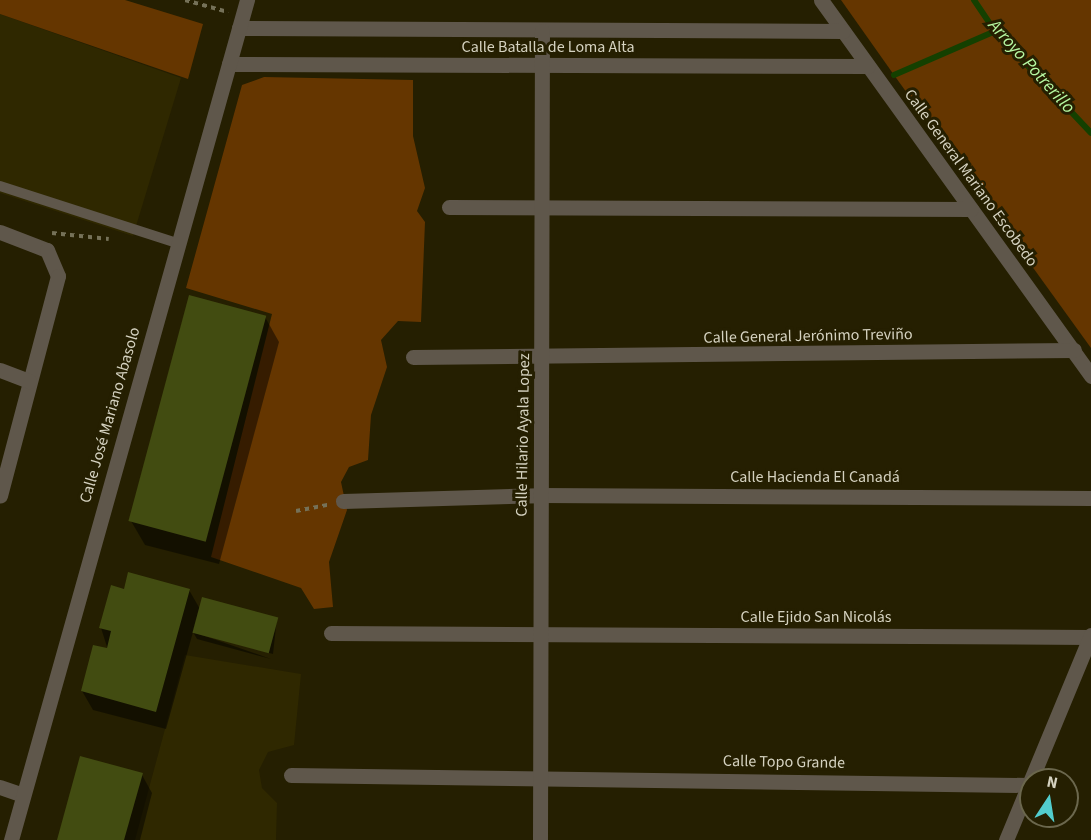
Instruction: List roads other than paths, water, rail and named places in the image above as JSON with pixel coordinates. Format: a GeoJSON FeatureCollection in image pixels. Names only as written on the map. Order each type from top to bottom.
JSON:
{"type":"FeatureCollection","features":[{"type":"Feature","properties":{"kind":"street","name":"Calle José Mariano Abasolo"},"geometry":{"type":"LineString","coordinates":[[11,840],[176,243],[247,0]]}},
{"type":"Feature","properties":{"kind":"street","name":"Calle General Mariano Escobedo"},"geometry":{"type":"LineString","coordinates":[[821,0],[1091,376]]}},
{"type":"Feature","properties":{"kind":"street","name":"Calle Batalla de Loma Alta"},"geometry":{"type":"LineString","coordinates":[[240,22],[542,31],[843,31]]}},
{"type":"Feature","properties":{"kind":"street","name":"Calle Hilario Ayala Lopez"},"geometry":{"type":"LineString","coordinates":[[540,840],[542,31]]}},
{"type":"Feature","properties":{"kind":"street","name":"Calle Batalla de Loma Alta"},"geometry":{"type":"LineString","coordinates":[[229,63],[868,66]]}},
{"type":"Feature","properties":{"kind":"street"},"geometry":{"type":"LineString","coordinates":[[449,207],[971,209]]}},
{"type":"Feature","properties":{"kind":"street"},"geometry":{"type":"LineString","coordinates":[[0,232],[47,250],[58,265],[58,286],[29,381],[0,495]]}},
{"type":"Feature","properties":{"kind":"street","name":"Calle General Jerónimo Treviño"},"geometry":{"type":"LineString","coordinates":[[413,357],[542,358],[1074,350]]}},
{"type":"Feature","properties":{"kind":"street"},"geometry":{"type":"LineString","coordinates":[[0,370],[29,381]]}},
{"type":"Feature","properties":{"kind":"street","name":"Calle Hacienda El Canadá"},"geometry":{"type":"LineString","coordinates":[[343,501],[540,495],[1091,498]]}},
{"type":"Feature","properties":{"kind":"street","name":"Calle Ejido San Nicolás"},"geometry":{"type":"LineString","coordinates":[[331,633],[1091,636]]}},
{"type":"Feature","properties":{"kind":"street"},"geometry":{"type":"LineString","coordinates":[[1036,768],[1091,636]]}},
{"type":"Feature","properties":{"kind":"street","name":"Calle Topo Grande"},"geometry":{"type":"LineString","coordinates":[[291,775],[539,775],[1019,785]]}},
{"type":"Feature","properties":{"kind":"street"},"geometry":{"type":"LineString","coordinates":[[0,787],[22,795]]}},
{"type":"Feature","properties":{"kind":"street"},"geometry":{"type":"LineString","coordinates":[[1006,840],[1019,809]]}},
{"type":"Feature","properties":{"kind":"lane"},"geometry":{"type":"LineString","coordinates":[[0,186],[176,243]]}},
{"type":"Feature","properties":{"kind":"waterway","name":"Arroyo Potrerillo"},"geometry":{"type":"LineString","coordinates":[[974,0],[995,31],[1091,133]]}},
{"type":"Feature","properties":{"kind":"waterway"},"geometry":{"type":"LineString","coordinates":[[894,75],[995,31]]}}]}
